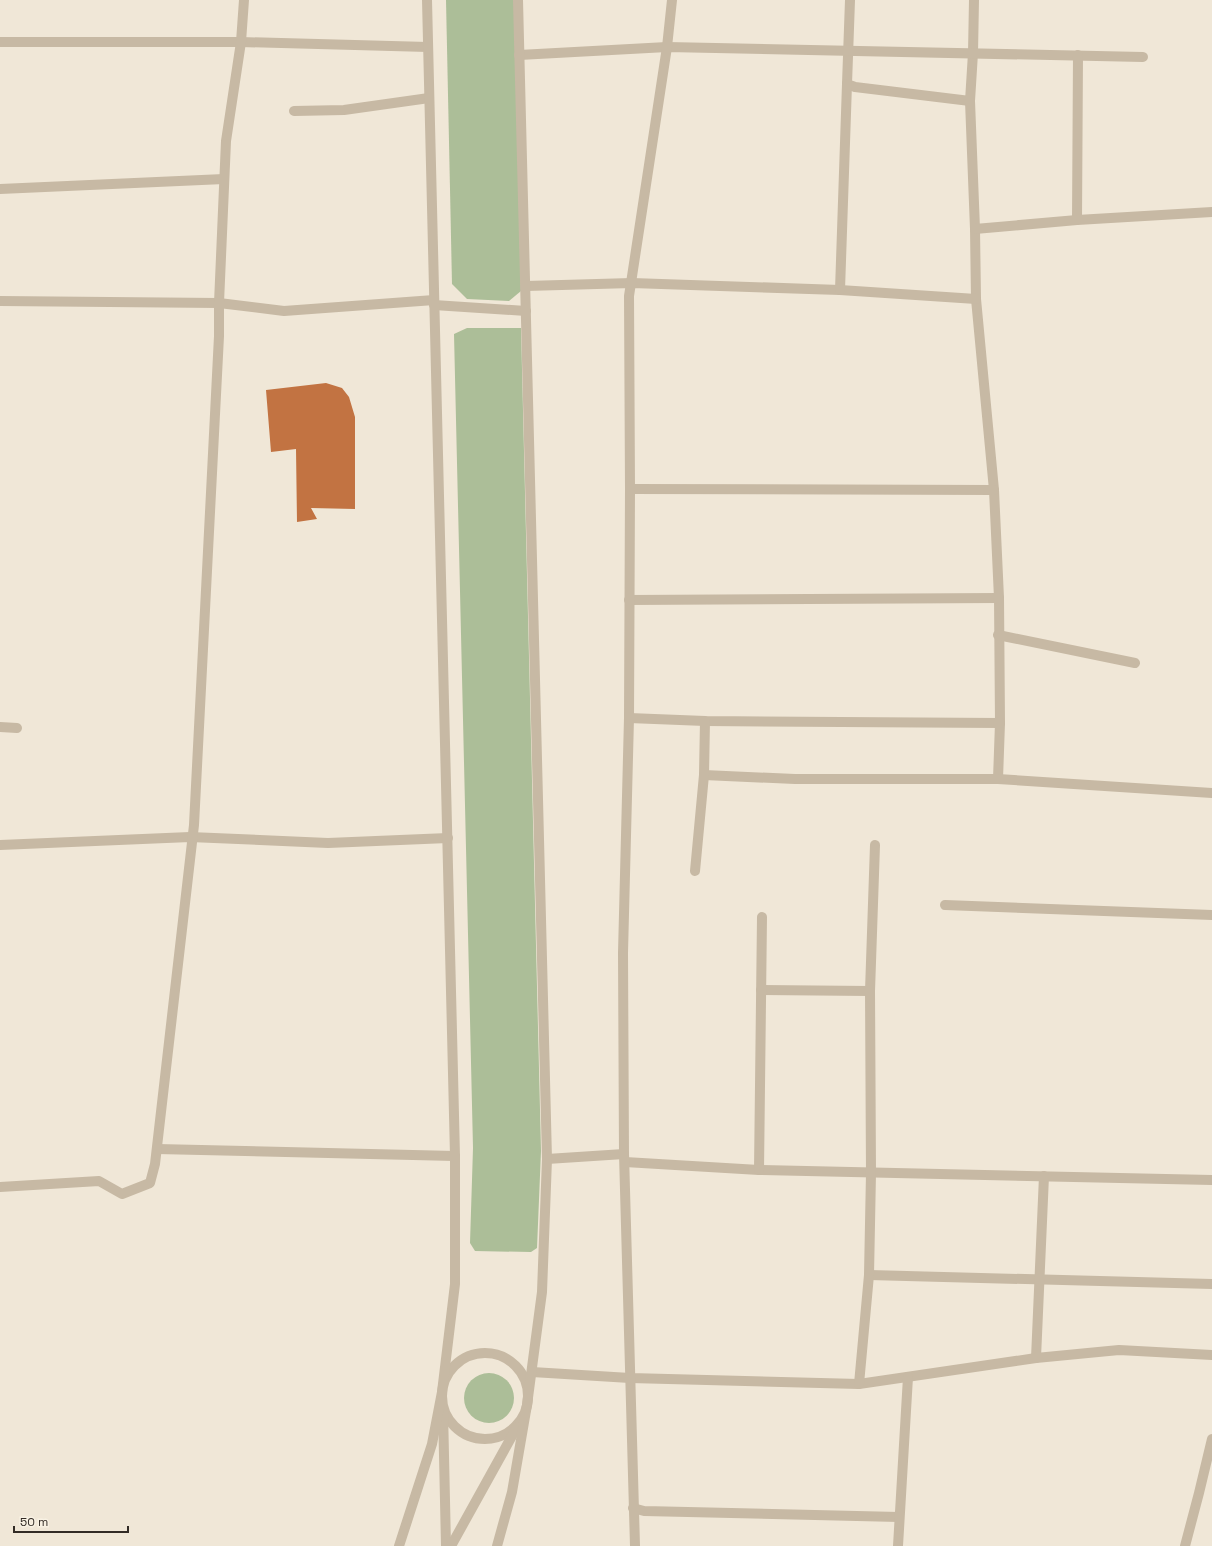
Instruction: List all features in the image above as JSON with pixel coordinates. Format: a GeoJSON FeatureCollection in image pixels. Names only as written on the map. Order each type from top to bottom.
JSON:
{"type":"FeatureCollection","features":[{"type":"Feature","properties":{"kind":"street"},"geometry":{"type":"LineString","coordinates":[[0,1187],[99,1181],[122,1194],[150,1183],[155,1164],[193,837],[219,336],[226,141],[241,42],[244,0]]}},
{"type":"Feature","properties":{"kind":"street"},"geometry":{"type":"LineString","coordinates":[[399,1546],[432,1444],[442,1392],[454,1284],[456,1156],[427,0]]}},
{"type":"Feature","properties":{"kind":"street"},"geometry":{"type":"LineString","coordinates":[[497,1546],[512,1492],[532,1372],[542,1292],[547,1160],[518,0]]}},
{"type":"Feature","properties":{"kind":"street"},"geometry":{"type":"LineString","coordinates":[[635,1546],[625,1158],[623,953],[628,718],[630,489],[629,296],[667,47],[672,0]]}},
{"type":"Feature","properties":{"kind":"street"},"geometry":{"type":"LineString","coordinates":[[840,290],[850,0]]}},
{"type":"Feature","properties":{"kind":"street"},"geometry":{"type":"LineString","coordinates":[[974,0],[970,102],[976,299],[994,490],[998,598],[1000,723],[998,779]]}},
{"type":"Feature","properties":{"kind":"street"},"geometry":{"type":"LineString","coordinates":[[0,42],[241,42],[428,47]]}},
{"type":"Feature","properties":{"kind":"street"},"geometry":{"type":"LineString","coordinates":[[519,55],[667,47],[1143,57]]}},
{"type":"Feature","properties":{"kind":"street"},"geometry":{"type":"LineString","coordinates":[[1077,220],[1078,56]]}},
{"type":"Feature","properties":{"kind":"street"},"geometry":{"type":"LineString","coordinates":[[847,84],[855,87],[970,102]]}},
{"type":"Feature","properties":{"kind":"street"},"geometry":{"type":"LineString","coordinates":[[294,111],[344,110],[429,98]]}},
{"type":"Feature","properties":{"kind":"street"},"geometry":{"type":"LineString","coordinates":[[0,189],[224,180]]}},
{"type":"Feature","properties":{"kind":"street"},"geometry":{"type":"LineString","coordinates":[[975,229],[1077,220],[1212,212]]}},
{"type":"Feature","properties":{"kind":"street"},"geometry":{"type":"LineString","coordinates":[[526,286],[632,282],[840,290],[976,299]]}},
{"type":"Feature","properties":{"kind":"street"},"geometry":{"type":"LineString","coordinates":[[0,300],[219,303],[284,311],[434,303],[526,311]]}},
{"type":"Feature","properties":{"kind":"street"},"geometry":{"type":"LineString","coordinates":[[630,489],[994,490]]}},
{"type":"Feature","properties":{"kind":"street"},"geometry":{"type":"LineString","coordinates":[[629,600],[998,598]]}},
{"type":"Feature","properties":{"kind":"street"},"geometry":{"type":"LineString","coordinates":[[998,635],[1135,663]]}},
{"type":"Feature","properties":{"kind":"street"},"geometry":{"type":"LineString","coordinates":[[628,718],[705,721],[1000,723]]}},
{"type":"Feature","properties":{"kind":"street"},"geometry":{"type":"LineString","coordinates":[[695,871],[704,775],[705,721]]}},
{"type":"Feature","properties":{"kind":"street"},"geometry":{"type":"LineString","coordinates":[[0,727],[17,728]]}},
{"type":"Feature","properties":{"kind":"street"},"geometry":{"type":"LineString","coordinates":[[704,775],[795,779],[998,779],[1212,793]]}},
{"type":"Feature","properties":{"kind":"street"},"geometry":{"type":"LineString","coordinates":[[0,845],[193,837],[328,843],[448,838]]}},
{"type":"Feature","properties":{"kind":"street"},"geometry":{"type":"LineString","coordinates":[[859,1384],[869,1275],[871,1172],[870,990],[875,845]]}},
{"type":"Feature","properties":{"kind":"street"},"geometry":{"type":"LineString","coordinates":[[945,905],[1212,915]]}},
{"type":"Feature","properties":{"kind":"street"},"geometry":{"type":"LineString","coordinates":[[759,1170],[762,917]]}},
{"type":"Feature","properties":{"kind":"street"},"geometry":{"type":"LineString","coordinates":[[761,990],[870,990]]}},
{"type":"Feature","properties":{"kind":"street"},"geometry":{"type":"LineString","coordinates":[[157,1149],[456,1156]]}},
{"type":"Feature","properties":{"kind":"street"},"geometry":{"type":"LineString","coordinates":[[547,1160],[625,1158],[759,1170],[1212,1180]]}},
{"type":"Feature","properties":{"kind":"street"},"geometry":{"type":"LineString","coordinates":[[1036,1358],[1044,1176]]}},
{"type":"Feature","properties":{"kind":"street"},"geometry":{"type":"LineString","coordinates":[[869,1275],[1212,1284]]}},
{"type":"Feature","properties":{"kind":"street"},"geometry":{"type":"LineString","coordinates":[[532,1372],[630,1378],[859,1384],[1036,1358],[1119,1350],[1212,1355]]}},
{"type":"Feature","properties":{"kind":"street"},"geometry":{"type":"LineString","coordinates":[[446,1546],[442,1392],[446,1378],[453,1367],[464,1358],[478,1353],[492,1353],[505,1357],[520,1371],[524,1377],[528,1391],[527,1405],[522,1418],[451,1546]]}},
{"type":"Feature","properties":{"kind":"street"},"geometry":{"type":"LineString","coordinates":[[898,1546],[908,1377]]}},
{"type":"Feature","properties":{"kind":"street"},"geometry":{"type":"LineString","coordinates":[[443,1406],[449,1420],[458,1430],[471,1437],[486,1439],[500,1436],[512,1429],[522,1418]]}},
{"type":"Feature","properties":{"kind":"street"},"geometry":{"type":"LineString","coordinates":[[1185,1546],[1212,1439]]}},
{"type":"Feature","properties":{"kind":"street"},"geometry":{"type":"LineString","coordinates":[[633,1508],[644,1511],[899,1517]]}},
{"type":"Feature","properties":{"kind":"green space"},"geometry":{"type":"Polygon","coordinates":[[[446,0],[514,0],[521,291],[509,301],[467,299],[452,284],[446,0]]]}},
{"type":"Feature","properties":{"kind":"green space"},"geometry":{"type":"Polygon","coordinates":[[[467,328],[521,328],[541,1151],[537,1248],[531,1252],[475,1251],[470,1243],[473,1148],[454,334],[467,328]]]}},
{"type":"Feature","properties":{"kind":"green space"},"geometry":{"type":"Polygon","coordinates":[[[489,1373],[499,1375],[507,1380],[512,1388],[514,1398],[512,1408],[507,1416],[499,1421],[489,1423],[479,1421],[471,1416],[466,1408],[464,1398],[466,1388],[471,1380],[479,1375],[489,1373]]]}},
{"type":"Feature","properties":{"kind":"building"},"geometry":{"type":"Polygon","coordinates":[[[326,383],[342,388],[349,397],[355,417],[355,509],[311,508],[317,519],[297,522],[296,449],[271,452],[266,390],[326,383]]]}}]}
